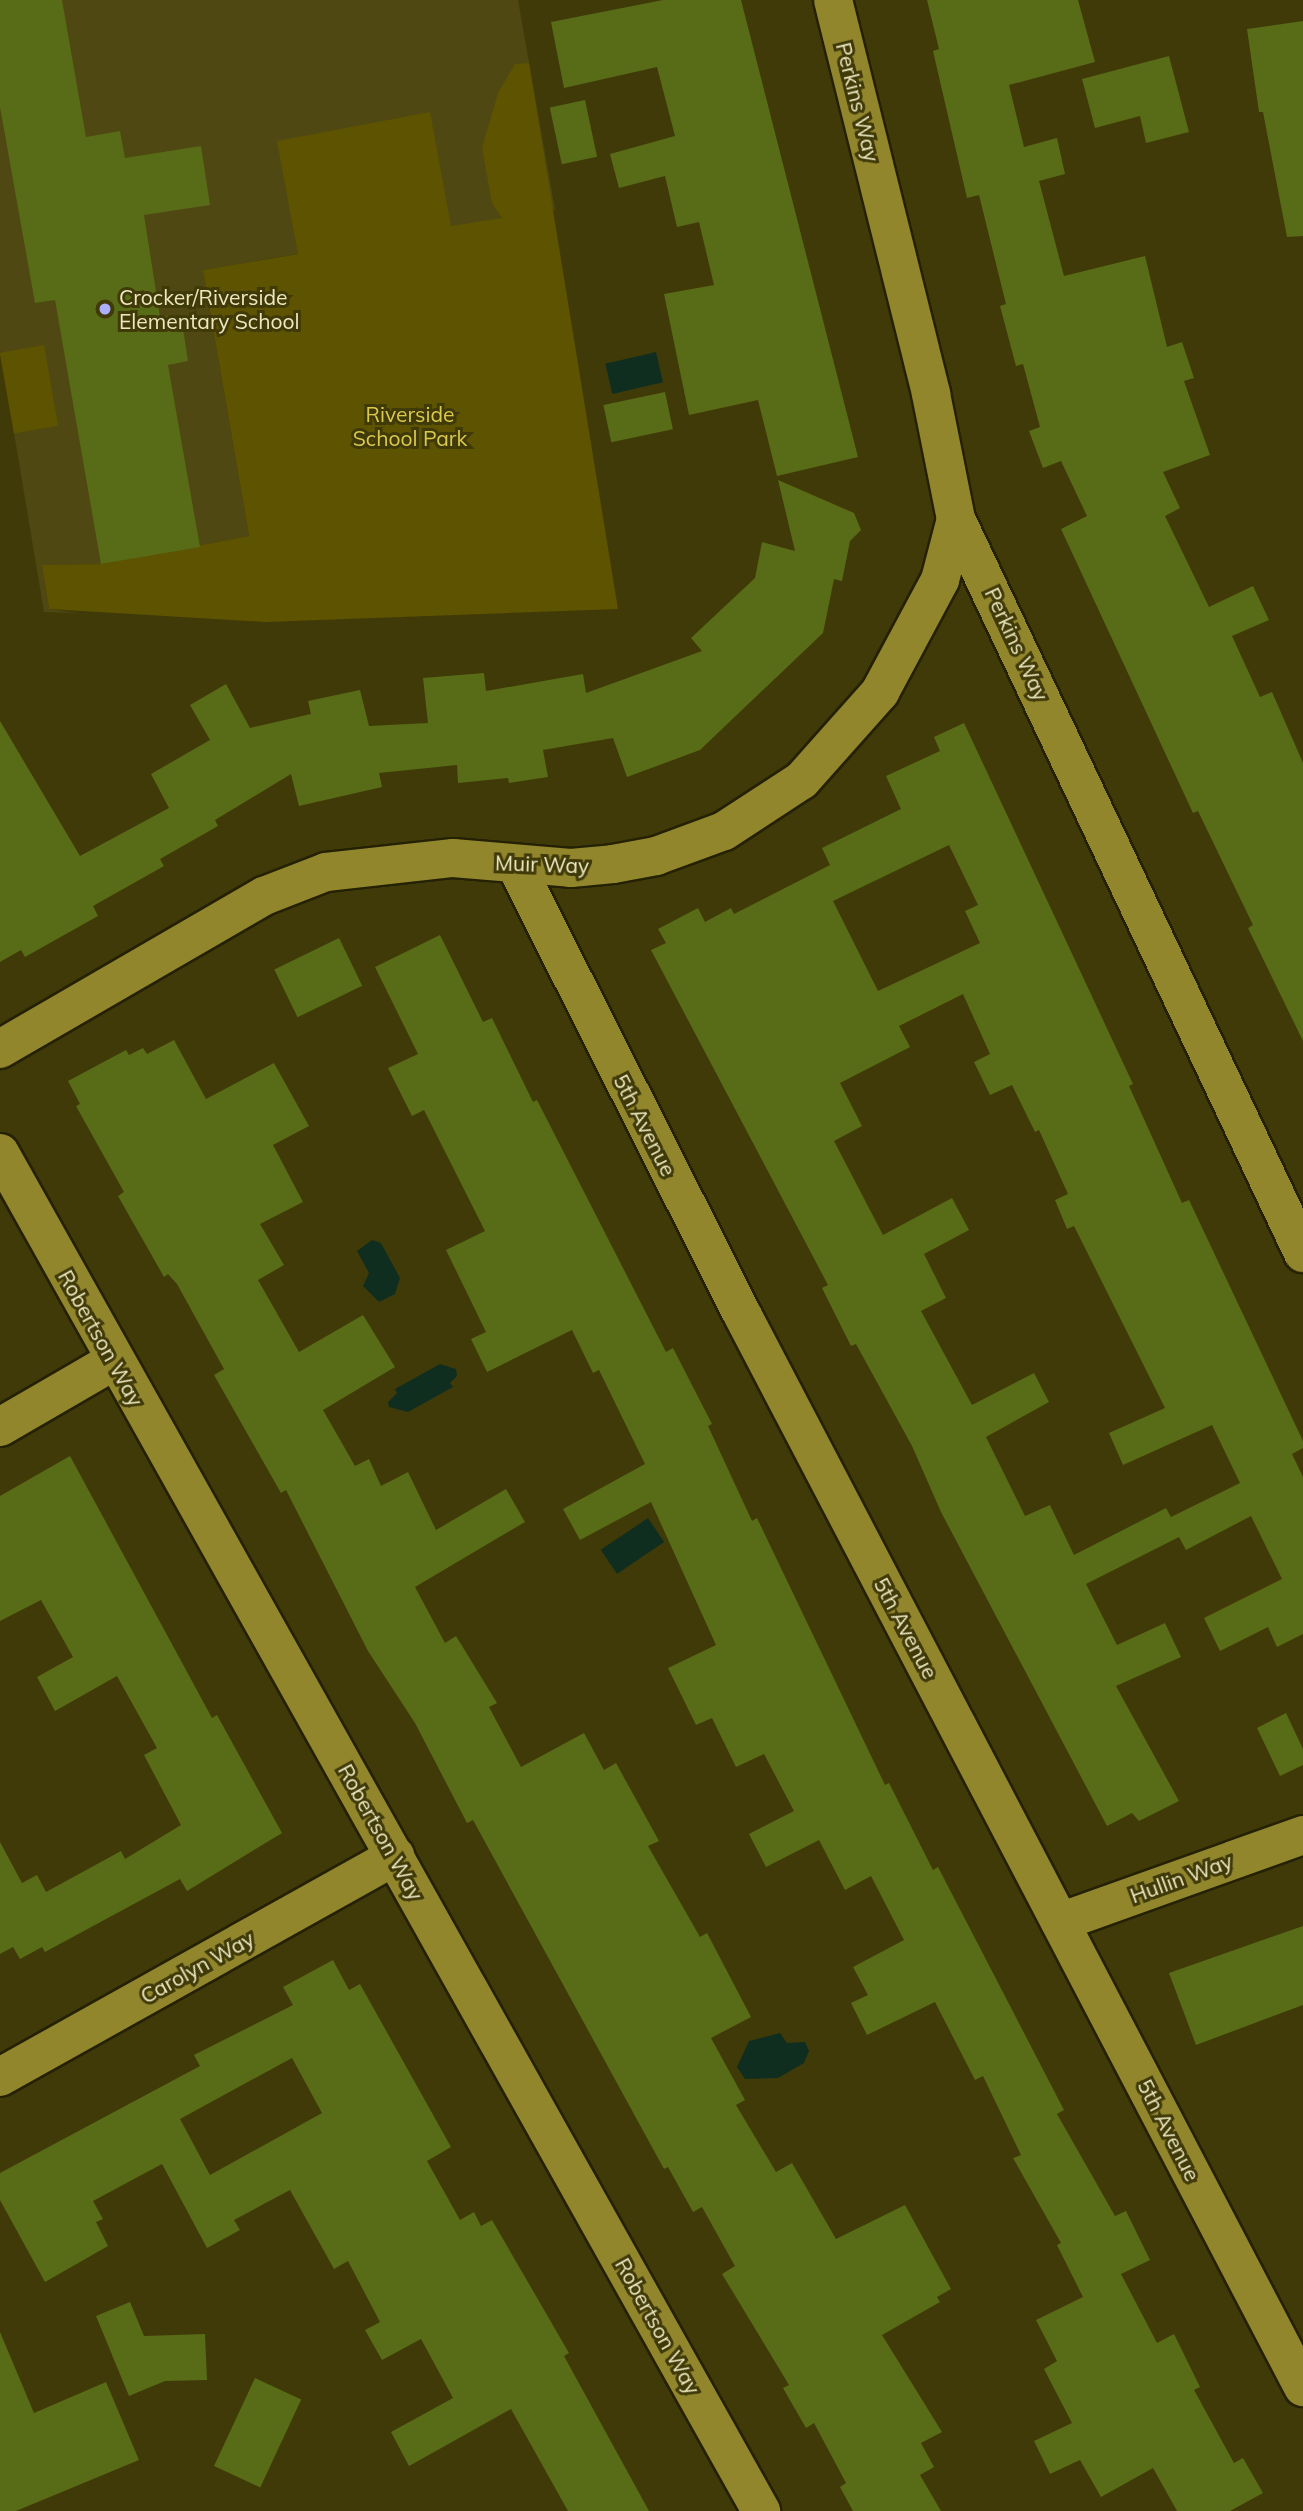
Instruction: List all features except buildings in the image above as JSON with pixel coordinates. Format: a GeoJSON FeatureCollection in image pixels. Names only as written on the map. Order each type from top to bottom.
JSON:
{"type":"FeatureCollection","features":[{"type":"Feature","properties":{"kind":"street","name":"Perkins Way"},"geometry":{"type":"LineString","coordinates":[[833,0],[931,394],[956,519],[1303,1253]]}},
{"type":"Feature","properties":{"kind":"street","name":"Muir Way"},"geometry":{"type":"LineString","coordinates":[[0,1049],[264,896],[326,872],[453,858],[516,866],[571,868],[656,856],[724,831],[802,780],[848,732],[903,654],[940,580],[956,519]]}},
{"type":"Feature","properties":{"kind":"street","name":"5th Avenue"},"geometry":{"type":"LineString","coordinates":[[516,866],[742,1314],[1303,2387]]}},
{"type":"Feature","properties":{"kind":"street","name":"Robertson Way"},"geometry":{"type":"LineString","coordinates":[[0,1153],[114,1361],[395,1856],[761,2511]]}},
{"type":"Feature","properties":{"kind":"street"},"geometry":{"type":"LineString","coordinates":[[0,1427],[114,1361]]}},
{"type":"Feature","properties":{"kind":"street","name":"Hullin Way"},"geometry":{"type":"LineString","coordinates":[[1060,1922],[1303,1835]]}},
{"type":"Feature","properties":{"kind":"street","name":"Carolyn Way"},"geometry":{"type":"LineString","coordinates":[[0,2077],[395,1856]]}},
{"type":"Feature","properties":{"kind":"shaded area","name":"Crocker/Riverside Elementary School"},"geometry":{"type":"Polygon","coordinates":[[[0,0],[518,0],[555,210],[203,270],[249,536],[101,564],[42,565],[49,609],[77,613],[44,612],[0,349],[0,0]]]}},
{"type":"Feature","properties":{"kind":"shaded area"},"geometry":{"type":"Polygon","coordinates":[[[656,352],[663,382],[612,394],[605,364],[656,352]]]}},
{"type":"Feature","properties":{"kind":"shaded area"},"geometry":{"type":"Polygon","coordinates":[[[372,1240],[381,1243],[400,1278],[395,1294],[379,1302],[363,1286],[369,1273],[357,1251],[372,1240]]]}},
{"type":"Feature","properties":{"kind":"shaded area"},"geometry":{"type":"Polygon","coordinates":[[[440,1364],[456,1369],[457,1376],[450,1383],[453,1387],[408,1412],[389,1407],[388,1402],[397,1393],[395,1389],[440,1364]]]}},
{"type":"Feature","properties":{"kind":"shaded area"},"geometry":{"type":"Polygon","coordinates":[[[648,1518],[664,1542],[617,1574],[601,1550],[648,1518]]]}},
{"type":"Feature","properties":{"kind":"shaded area"},"geometry":{"type":"Polygon","coordinates":[[[780,2033],[787,2043],[805,2042],[809,2051],[804,2063],[778,2078],[745,2079],[737,2067],[749,2041],[780,2033]]]}},
{"type":"Feature","properties":{"kind":"green space","name":"Riverside School Park"},"geometry":{"type":"Polygon","coordinates":[[[529,63],[618,609],[265,622],[49,609],[42,565],[101,564],[249,536],[203,270],[298,254],[277,141],[430,112],[451,226],[502,218],[492,203],[482,148],[498,93],[515,64],[529,63]]]}},
{"type":"Feature","properties":{"kind":"green space"},"geometry":{"type":"Polygon","coordinates":[[[44,345],[58,426],[14,434],[0,353],[44,345]]]}},
{"type":"Feature","properties":{"kind":"place","name":"Crocker/Riverside Elementary School"},"geometry":{"type":"Point","coordinates":[105,309]}}]}
